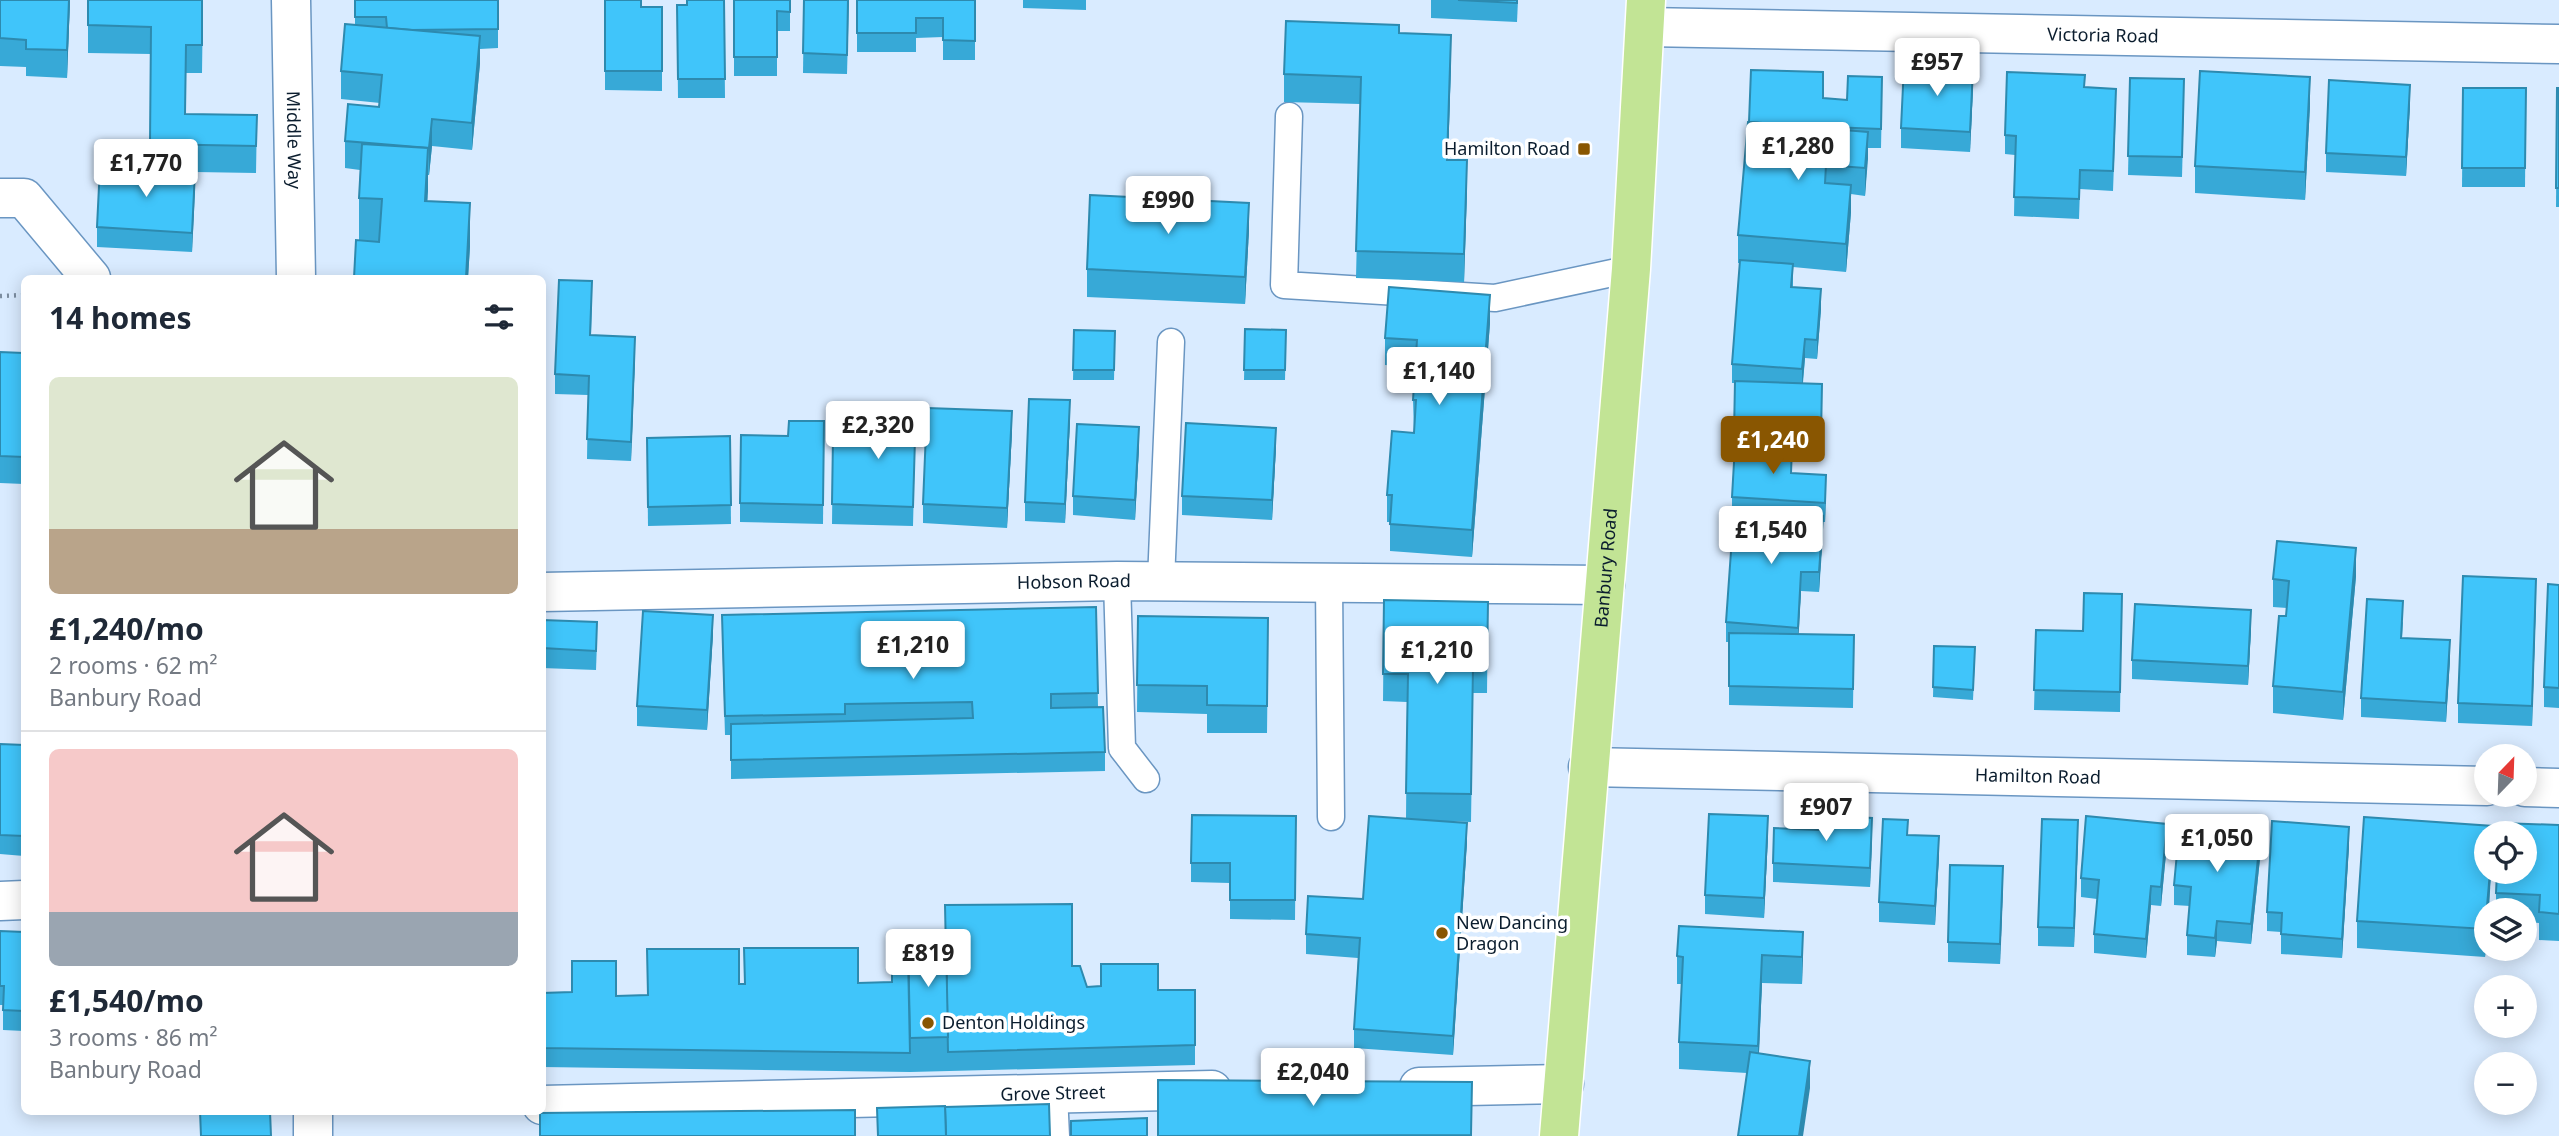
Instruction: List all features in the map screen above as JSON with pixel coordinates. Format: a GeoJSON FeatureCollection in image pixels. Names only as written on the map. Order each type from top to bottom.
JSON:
{"type":"FeatureCollection","features":[{"type":"Feature","properties":{"kind":"main road","name":"Banbury Road"},"geometry":{"type":"LineString","coordinates":[[1559,1136],[1631,269],[1646,13]]}},
{"type":"Feature","properties":{"kind":"street","name":"Middle Way"},"geometry":{"type":"LineString","coordinates":[[291,0],[296,275]]}},
{"type":"Feature","properties":{"kind":"street","name":"Victoria Road"},"geometry":{"type":"LineString","coordinates":[[1646,13],[2559,44]]}},
{"type":"Feature","properties":{"kind":"street"},"geometry":{"type":"LineString","coordinates":[[0,198],[24,198],[88,275]]}},
{"type":"Feature","properties":{"kind":"street","name":"Hobson Road"},"geometry":{"type":"LineString","coordinates":[[546,592],[1118,581],[1605,585]]}},
{"type":"Feature","properties":{"kind":"street","name":"Hamilton Road"},"geometry":{"type":"LineString","coordinates":[[1588,767],[2474,786]]}},
{"type":"Feature","properties":{"kind":"street"},"geometry":{"type":"LineString","coordinates":[[2538,787],[2559,788]]}},
{"type":"Feature","properties":{"kind":"street"},"geometry":{"type":"LineString","coordinates":[[0,901],[21,900]]}},
{"type":"Feature","properties":{"kind":"street"},"geometry":{"type":"LineString","coordinates":[[1383,1087],[1564,1084]]}},
{"type":"Feature","properties":{"kind":"street","name":"Grove Street"},"geometry":{"type":"LineString","coordinates":[[546,1105],[1244,1090]]}},
{"type":"Feature","properties":{"kind":"street"},"geometry":{"type":"LineString","coordinates":[[313,1115],[313,1136]]}},
{"type":"Feature","properties":{"kind":"lane"},"geometry":{"type":"LineString","coordinates":[[1289,116],[1284,285],[1495,298],[1631,269]]}},
{"type":"Feature","properties":{"kind":"lane"},"geometry":{"type":"LineString","coordinates":[[1161,581],[1171,342]]}},
{"type":"Feature","properties":{"kind":"lane"},"geometry":{"type":"LineString","coordinates":[[1118,581],[1122,748],[1146,779]]}},
{"type":"Feature","properties":{"kind":"lane"},"geometry":{"type":"LineString","coordinates":[[1329,583],[1331,817]]}},
{"type":"Feature","properties":{"kind":"lane"},"geometry":{"type":"LineString","coordinates":[[1054,1094],[1056,1136]]}},
{"type":"Feature","properties":{"kind":"path"},"geometry":{"type":"LineString","coordinates":[[0,296],[21,295]]}},
{"type":"Feature","properties":{"kind":"building"},"geometry":{"type":"Polygon","coordinates":[[[0,0],[69,0],[67,50],[26,49],[26,40],[0,38],[0,0]]]}},
{"type":"Feature","properties":{"kind":"building"},"geometry":{"type":"Polygon","coordinates":[[[88,0],[202,0],[202,45],[186,45],[185,114],[257,115],[256,146],[150,144],[151,27],[88,25],[88,0]]]}},
{"type":"Feature","properties":{"kind":"building"},"geometry":{"type":"Polygon","coordinates":[[[355,0],[498,0],[498,29],[387,28],[386,17],[355,17],[355,0]]]}},
{"type":"Feature","properties":{"kind":"building"},"geometry":{"type":"Polygon","coordinates":[[[605,0],[641,0],[641,7],[662,7],[662,71],[605,71],[605,0]]]}},
{"type":"Feature","properties":{"kind":"building"},"geometry":{"type":"Polygon","coordinates":[[[687,0],[724,0],[725,79],[678,79],[677,5],[687,5],[687,0]]]}},
{"type":"Feature","properties":{"kind":"building"},"geometry":{"type":"Polygon","coordinates":[[[734,0],[790,0],[790,12],[777,11],[777,57],[734,57],[734,0]]]}},
{"type":"Feature","properties":{"kind":"building"},"geometry":{"type":"Polygon","coordinates":[[[804,0],[848,0],[847,55],[803,53],[804,0]]]}},
{"type":"Feature","properties":{"kind":"building"},"geometry":{"type":"Polygon","coordinates":[[[857,0],[975,0],[975,41],[943,40],[943,18],[916,18],[916,33],[857,33],[857,0]]]}},
{"type":"Feature","properties":{"kind":"building"},"geometry":{"type":"Polygon","coordinates":[[[1458,0],[1517,0],[1517,3],[1458,0]]]}},
{"type":"Feature","properties":{"kind":"building"},"geometry":{"type":"Polygon","coordinates":[[[1286,21],[1399,25],[1399,33],[1451,35],[1447,160],[1467,160],[1464,254],[1356,251],[1361,77],[1284,74],[1286,21]]]}},
{"type":"Feature","properties":{"kind":"building"},"geometry":{"type":"Polygon","coordinates":[[[345,24],[480,36],[472,123],[432,119],[429,148],[345,141],[348,104],[379,107],[382,75],[341,71],[345,24]]]}},
{"type":"Feature","properties":{"kind":"building"},"geometry":{"type":"Polygon","coordinates":[[[1904,65],[1973,68],[1970,132],[1901,128],[1904,65]]]}},
{"type":"Feature","properties":{"kind":"building"},"geometry":{"type":"Polygon","coordinates":[[[1751,70],[1823,72],[1823,98],[1847,100],[1848,76],[1882,77],[1881,129],[1749,122],[1751,70]]]}},
{"type":"Feature","properties":{"kind":"building"},"geometry":{"type":"Polygon","coordinates":[[[2200,71],[2310,77],[2305,172],[2195,166],[2200,71]]]}},
{"type":"Feature","properties":{"kind":"building"},"geometry":{"type":"Polygon","coordinates":[[[2007,72],[2085,75],[2084,87],[2116,89],[2113,171],[2080,170],[2079,199],[2014,197],[2016,136],[2005,135],[2007,72]]]}},
{"type":"Feature","properties":{"kind":"building"},"geometry":{"type":"Polygon","coordinates":[[[2130,78],[2184,79],[2182,157],[2128,156],[2130,78]]]}},
{"type":"Feature","properties":{"kind":"building"},"geometry":{"type":"Polygon","coordinates":[[[2329,80],[2410,85],[2406,157],[2326,153],[2329,80]]]}},
{"type":"Feature","properties":{"kind":"building"},"geometry":{"type":"Polygon","coordinates":[[[2463,88],[2526,88],[2525,168],[2462,168],[2463,88]]]}},
{"type":"Feature","properties":{"kind":"building"},"geometry":{"type":"Polygon","coordinates":[[[2559,88],[2559,188],[2556,188],[2559,88]]]}},
{"type":"Feature","properties":{"kind":"building"},"geometry":{"type":"Polygon","coordinates":[[[1748,122],[1868,132],[1865,168],[1826,165],[1825,183],[1851,185],[1846,244],[1738,235],[1748,122]]]}},
{"type":"Feature","properties":{"kind":"building"},"geometry":{"type":"Polygon","coordinates":[[[362,144],[428,148],[425,201],[470,203],[466,275],[354,275],[356,240],[379,242],[382,199],[359,198],[362,144]]]}},
{"type":"Feature","properties":{"kind":"building"},"geometry":{"type":"Polygon","coordinates":[[[100,166],[195,171],[192,233],[97,227],[100,166]]]}},
{"type":"Feature","properties":{"kind":"building"},"geometry":{"type":"Polygon","coordinates":[[[1090,195],[1249,203],[1245,277],[1087,269],[1090,195]]]}},
{"type":"Feature","properties":{"kind":"building"},"geometry":{"type":"Polygon","coordinates":[[[1740,260],[1793,264],[1791,287],[1821,289],[1817,340],[1805,339],[1802,369],[1732,364],[1740,260]]]}},
{"type":"Feature","properties":{"kind":"building"},"geometry":{"type":"Polygon","coordinates":[[[559,280],[592,281],[590,335],[635,337],[631,442],[587,439],[589,376],[555,374],[559,280]]]}},
{"type":"Feature","properties":{"kind":"building"},"geometry":{"type":"Polygon","coordinates":[[[1389,287],[1490,295],[1472,530],[1390,524],[1392,495],[1387,495],[1392,431],[1414,433],[1417,340],[1385,338],[1389,287]]]}},
{"type":"Feature","properties":{"kind":"building"},"geometry":{"type":"Polygon","coordinates":[[[1245,329],[1286,330],[1285,370],[1244,370],[1245,329]]]}},
{"type":"Feature","properties":{"kind":"building"},"geometry":{"type":"Polygon","coordinates":[[[1074,330],[1115,331],[1114,370],[1073,370],[1074,330]]]}},
{"type":"Feature","properties":{"kind":"building"},"geometry":{"type":"Polygon","coordinates":[[[0,352],[21,353],[21,457],[0,456],[0,352]]]}},
{"type":"Feature","properties":{"kind":"building"},"geometry":{"type":"Polygon","coordinates":[[[1735,381],[1822,384],[1821,436],[1734,434],[1735,381]]]}},
{"type":"Feature","properties":{"kind":"building"},"geometry":{"type":"Polygon","coordinates":[[[1029,399],[1070,400],[1065,504],[1025,502],[1029,399]]]}},
{"type":"Feature","properties":{"kind":"building"},"geometry":{"type":"Polygon","coordinates":[[[872,403],[916,404],[913,507],[832,504],[833,437],[871,438],[872,403]]]}},
{"type":"Feature","properties":{"kind":"building"},"geometry":{"type":"Polygon","coordinates":[[[927,408],[1012,411],[1007,508],[923,504],[927,408]]]}},
{"type":"Feature","properties":{"kind":"building"},"geometry":{"type":"Polygon","coordinates":[[[789,421],[824,421],[823,505],[740,503],[741,435],[788,436],[789,421]]]}},
{"type":"Feature","properties":{"kind":"building"},"geometry":{"type":"Polygon","coordinates":[[[1186,423],[1276,428],[1272,500],[1182,496],[1186,423]]]}},
{"type":"Feature","properties":{"kind":"building"},"geometry":{"type":"Polygon","coordinates":[[[1077,424],[1139,427],[1135,500],[1073,496],[1077,424]]]}},
{"type":"Feature","properties":{"kind":"building"},"geometry":{"type":"Polygon","coordinates":[[[730,436],[731,505],[648,507],[647,438],[730,436]]]}},
{"type":"Feature","properties":{"kind":"building"},"geometry":{"type":"Polygon","coordinates":[[[1735,445],[1792,448],[1791,473],[1826,475],[1825,503],[1732,497],[1735,445]]]}},
{"type":"Feature","properties":{"kind":"building"},"geometry":{"type":"Polygon","coordinates":[[[1734,509],[1823,516],[1819,572],[1801,572],[1798,628],[1726,622],[1734,509]]]}},
{"type":"Feature","properties":{"kind":"building"},"geometry":{"type":"Polygon","coordinates":[[[2277,541],[2356,548],[2343,692],[2273,686],[2279,616],[2286,616],[2289,581],[2273,579],[2277,541]]]}},
{"type":"Feature","properties":{"kind":"building"},"geometry":{"type":"Polygon","coordinates":[[[2463,576],[2536,579],[2532,706],[2458,703],[2463,576]]]}},
{"type":"Feature","properties":{"kind":"building"},"geometry":{"type":"Polygon","coordinates":[[[2548,584],[2559,585],[2559,688],[2544,687],[2548,584]]]}},
{"type":"Feature","properties":{"kind":"building"},"geometry":{"type":"Polygon","coordinates":[[[2084,593],[2122,594],[2120,692],[2034,690],[2036,630],[2083,631],[2084,593]]]}},
{"type":"Feature","properties":{"kind":"building"},"geometry":{"type":"Polygon","coordinates":[[[2367,599],[2403,601],[2401,638],[2450,640],[2446,703],[2361,698],[2367,599]]]}},
{"type":"Feature","properties":{"kind":"building"},"geometry":{"type":"Polygon","coordinates":[[[1384,600],[1488,602],[1487,666],[1473,666],[1471,794],[1406,793],[1408,674],[1383,674],[1384,600]]]}},
{"type":"Feature","properties":{"kind":"building"},"geometry":{"type":"Polygon","coordinates":[[[2135,604],[2251,610],[2248,666],[2132,660],[2135,604]]]}},
{"type":"Feature","properties":{"kind":"building"},"geometry":{"type":"Polygon","coordinates":[[[1096,607],[1098,693],[1051,694],[1051,708],[1103,707],[1105,752],[731,760],[731,724],[973,718],[972,702],[845,704],[845,714],[725,716],[722,615],[1096,607]]]}},
{"type":"Feature","properties":{"kind":"building"},"geometry":{"type":"Polygon","coordinates":[[[643,611],[713,615],[707,710],[637,706],[643,611]]]}},
{"type":"Feature","properties":{"kind":"building"},"geometry":{"type":"Polygon","coordinates":[[[1138,616],[1268,618],[1267,706],[1207,705],[1207,686],[1137,685],[1138,616]]]}},
{"type":"Feature","properties":{"kind":"building"},"geometry":{"type":"Polygon","coordinates":[[[546,620],[597,622],[596,651],[546,648],[546,620]]]}},
{"type":"Feature","properties":{"kind":"building"},"geometry":{"type":"Polygon","coordinates":[[[1729,633],[1854,635],[1853,689],[1729,686],[1729,633]]]}},
{"type":"Feature","properties":{"kind":"building"},"geometry":{"type":"Polygon","coordinates":[[[1934,646],[1975,647],[1973,690],[1933,687],[1934,646]]]}},
{"type":"Feature","properties":{"kind":"building"},"geometry":{"type":"Polygon","coordinates":[[[0,744],[21,745],[21,836],[0,835],[0,744]]]}},
{"type":"Feature","properties":{"kind":"building"},"geometry":{"type":"Polygon","coordinates":[[[1709,814],[1768,816],[1764,898],[1705,895],[1709,814]]]}},
{"type":"Feature","properties":{"kind":"building"},"geometry":{"type":"Polygon","coordinates":[[[1192,815],[1296,816],[1295,900],[1230,900],[1230,863],[1191,863],[1192,815]]]}},
{"type":"Feature","properties":{"kind":"building"},"geometry":{"type":"Polygon","coordinates":[[[1819,815],[1872,818],[1870,868],[1773,863],[1774,828],[1818,830],[1819,815]]]}},
{"type":"Feature","properties":{"kind":"building"},"geometry":{"type":"Polygon","coordinates":[[[1369,816],[1467,823],[1453,1036],[1354,1029],[1360,938],[1306,934],[1308,896],[1363,899],[1369,816]]]}},
{"type":"Feature","properties":{"kind":"building"},"geometry":{"type":"Polygon","coordinates":[[[2086,816],[2167,824],[2161,887],[2151,886],[2146,939],[2094,934],[2099,880],[2081,878],[2086,816]]]}},
{"type":"Feature","properties":{"kind":"building"},"geometry":{"type":"Polygon","coordinates":[[[2364,817],[2474,825],[2474,884],[2489,884],[2488,898],[2474,898],[2474,928],[2357,921],[2364,817]]]}},
{"type":"Feature","properties":{"kind":"building"},"geometry":{"type":"Polygon","coordinates":[[[1883,819],[1908,820],[1907,835],[1939,836],[1935,906],[1879,902],[1883,819]]]}},
{"type":"Feature","properties":{"kind":"building"},"geometry":{"type":"Polygon","coordinates":[[[2042,819],[2078,820],[2074,928],[2038,927],[2042,819]]]}},
{"type":"Feature","properties":{"kind":"building"},"geometry":{"type":"Polygon","coordinates":[[[2180,821],[2261,830],[2251,924],[2217,921],[2215,938],[2187,935],[2191,887],[2174,885],[2180,821]]]}},
{"type":"Feature","properties":{"kind":"building"},"geometry":{"type":"Polygon","coordinates":[[[2272,821],[2349,827],[2342,939],[2281,934],[2282,913],[2267,912],[2272,821]]]}},
{"type":"Feature","properties":{"kind":"building"},"geometry":{"type":"Polygon","coordinates":[[[2537,824],[2559,825],[2559,914],[2539,912],[2540,895],[2496,893],[2496,884],[2537,884],[2537,824]]]}},
{"type":"Feature","properties":{"kind":"building"},"geometry":{"type":"Polygon","coordinates":[[[1950,865],[2003,866],[2000,944],[1948,942],[1950,865]]]}},
{"type":"Feature","properties":{"kind":"building"},"geometry":{"type":"Polygon","coordinates":[[[1072,904],[1072,966],[1080,966],[1087,987],[1101,986],[1101,964],[1158,964],[1158,990],[1195,990],[1195,1045],[948,1052],[945,905],[1072,904]]]}},
{"type":"Feature","properties":{"kind":"building"},"geometry":{"type":"Polygon","coordinates":[[[1679,926],[1803,932],[1802,957],[1762,955],[1758,1046],[1679,1042],[1683,957],[1677,956],[1679,926]]]}},
{"type":"Feature","properties":{"kind":"building"},"geometry":{"type":"Polygon","coordinates":[[[0,931],[21,932],[21,1011],[3,1010],[4,986],[0,986],[0,931]]]}},
{"type":"Feature","properties":{"kind":"building","name":"Denton Holdings"},"geometry":{"type":"Polygon","coordinates":[[[908,940],[946,940],[948,1037],[910,1038],[908,940]]]}},
{"type":"Feature","properties":{"kind":"building"},"geometry":{"type":"Polygon","coordinates":[[[744,948],[858,948],[858,983],[892,982],[892,955],[908,955],[910,1053],[546,1048],[546,993],[572,992],[572,961],[616,961],[616,996],[648,995],[647,949],[739,949],[739,984],[745,984],[744,948]]]}},
{"type":"Feature","properties":{"kind":"building"},"geometry":{"type":"Polygon","coordinates":[[[1750,1052],[1810,1061],[1799,1136],[1738,1136],[1750,1052]]]}},
{"type":"Feature","properties":{"kind":"building"},"geometry":{"type":"Polygon","coordinates":[[[1158,1080],[1472,1082],[1471,1135],[1158,1136],[1158,1080]]]}},
{"type":"Feature","properties":{"kind":"building"},"geometry":{"type":"Polygon","coordinates":[[[1049,1104],[1050,1136],[946,1136],[945,1107],[1049,1104]]]}},
{"type":"Feature","properties":{"kind":"building"},"geometry":{"type":"Polygon","coordinates":[[[945,1106],[946,1136],[878,1136],[877,1108],[945,1106]]]}},
{"type":"Feature","properties":{"kind":"building"},"geometry":{"type":"Polygon","coordinates":[[[855,1110],[855,1136],[540,1136],[540,1115],[855,1110]]]}},
{"type":"Feature","properties":{"kind":"building"},"geometry":{"type":"Polygon","coordinates":[[[200,1115],[270,1115],[271,1136],[201,1136],[200,1115]]]}},
{"type":"Feature","properties":{"kind":"building"},"geometry":{"type":"Polygon","coordinates":[[[1147,1118],[1147,1136],[1071,1136],[1071,1121],[1147,1118]]]}},
{"type":"Feature","properties":{"kind":"place","name":"Hamilton Road"},"geometry":{"type":"Point","coordinates":[1584,149]}},
{"type":"Feature","properties":{"kind":"place","name":"New Dancing Dragon"},"geometry":{"type":"Point","coordinates":[1442,933]}},
{"type":"Feature","properties":{"kind":"place","name":"Denton Holdings"},"geometry":{"type":"Point","coordinates":[928,1023]}}]}
